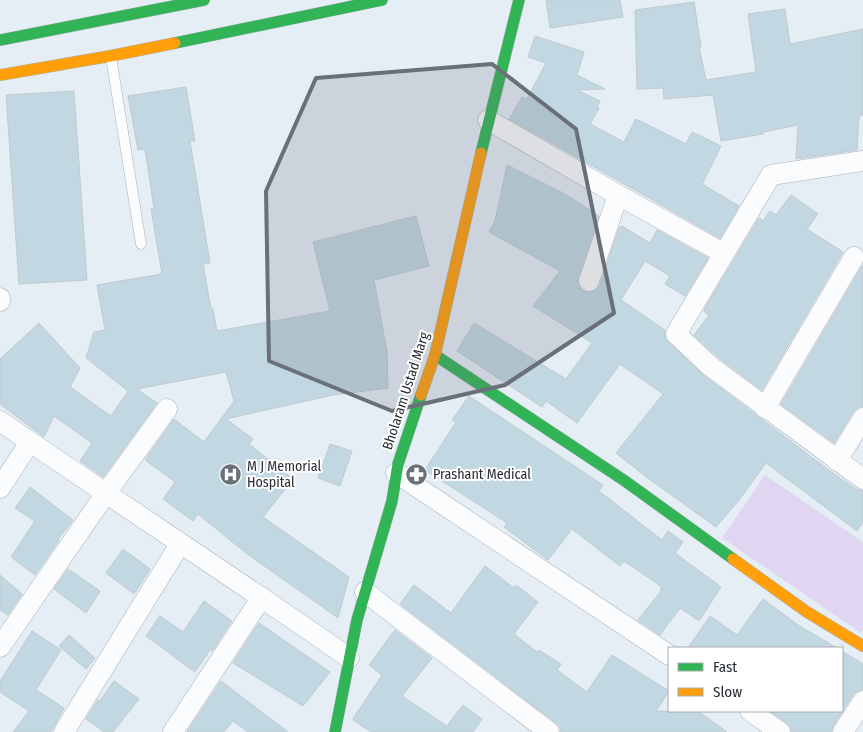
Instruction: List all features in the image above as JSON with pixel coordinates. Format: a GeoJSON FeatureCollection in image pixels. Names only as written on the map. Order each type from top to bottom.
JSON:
{"type":"FeatureCollection","features":[{"type":"Feature","properties":{"kind":"street"},"geometry":{"type":"LineString","coordinates":[[0,40],[204,0]]}},
{"type":"Feature","properties":{"kind":"street"},"geometry":{"type":"LineString","coordinates":[[0,75],[110,56],[382,0]]}},
{"type":"Feature","properties":{"kind":"street","name":"Bholaram Ustad Marg"},"geometry":{"type":"LineString","coordinates":[[341,729],[349,658],[357,620],[392,501],[398,464],[435,355],[488,120],[519,0]]}},
{"type":"Feature","properties":{"kind":"street"},"geometry":{"type":"LineString","coordinates":[[488,120],[618,195],[724,253]]}},
{"type":"Feature","properties":{"kind":"street"},"geometry":{"type":"LineString","coordinates":[[863,161],[772,176],[676,334],[710,366],[863,480]]}},
{"type":"Feature","properties":{"kind":"street"},"geometry":{"type":"LineString","coordinates":[[590,281],[618,195]]}},
{"type":"Feature","properties":{"kind":"street"},"geometry":{"type":"LineString","coordinates":[[765,408],[854,257]]}},
{"type":"Feature","properties":{"kind":"street"},"geometry":{"type":"LineString","coordinates":[[435,355],[625,481],[807,612],[863,646]]}},
{"type":"Feature","properties":{"kind":"street"},"geometry":{"type":"LineString","coordinates":[[0,647],[106,493],[167,410]]}},
{"type":"Feature","properties":{"kind":"street"},"geometry":{"type":"LineString","coordinates":[[837,461],[863,418]]}},
{"type":"Feature","properties":{"kind":"street"},"geometry":{"type":"LineString","coordinates":[[0,421],[180,544],[262,597],[349,658]]}},
{"type":"Feature","properties":{"kind":"street"},"geometry":{"type":"LineString","coordinates":[[0,488],[30,442]]}},
{"type":"Feature","properties":{"kind":"street"},"geometry":{"type":"LineString","coordinates":[[396,473],[668,654]]}},
{"type":"Feature","properties":{"kind":"street"},"geometry":{"type":"LineString","coordinates":[[64,732],[180,544]]}},
{"type":"Feature","properties":{"kind":"street"},"geometry":{"type":"LineString","coordinates":[[365,592],[549,732]]}},
{"type":"Feature","properties":{"kind":"street"},"geometry":{"type":"LineString","coordinates":[[173,732],[262,597]]}},
{"type":"Feature","properties":{"kind":"street"},"geometry":{"type":"LineString","coordinates":[[843,732],[863,701]]}},
{"type":"Feature","properties":{"kind":"street"},"geometry":{"type":"LineString","coordinates":[[751,712],[780,732]]}},
{"type":"Feature","properties":{"kind":"lane"},"geometry":{"type":"LineString","coordinates":[[110,56],[141,244]]}},
{"type":"Feature","properties":{"kind":"highlighted area"},"geometry":{"type":"Polygon","coordinates":[[[492,64],[576,129],[614,313],[505,385],[392,411],[269,361],[266,191],[316,78],[492,64]]]}},
{"type":"Feature","properties":{"kind":"shaded area"},"geometry":{"type":"Polygon","coordinates":[[[765,475],[863,542],[863,630],[861,633],[722,538],[765,475]]]}},
{"type":"Feature","properties":{"kind":"building"},"geometry":{"type":"Polygon","coordinates":[[[546,0],[620,0],[623,17],[550,28],[546,0]]]}},
{"type":"Feature","properties":{"kind":"building"},"geometry":{"type":"Polygon","coordinates":[[[694,2],[701,47],[699,47],[706,80],[756,72],[748,14],[785,9],[790,44],[863,29],[863,115],[859,116],[857,150],[796,159],[798,125],[763,132],[763,134],[721,141],[713,95],[664,99],[663,88],[637,89],[635,10],[694,2]]]}},
{"type":"Feature","properties":{"kind":"building"},"geometry":{"type":"Polygon","coordinates":[[[535,36],[584,52],[577,75],[605,89],[577,90],[600,101],[597,107],[599,108],[590,124],[624,142],[636,119],[686,144],[692,132],[721,146],[702,184],[739,206],[720,238],[509,119],[522,97],[527,99],[546,63],[528,57],[535,36]]]}},
{"type":"Feature","properties":{"kind":"building"},"geometry":{"type":"Polygon","coordinates":[[[186,87],[195,141],[190,141],[210,263],[203,264],[217,331],[330,311],[313,242],[416,216],[429,266],[374,280],[387,352],[388,388],[333,395],[226,419],[253,439],[249,444],[293,479],[263,517],[349,577],[338,618],[246,553],[198,514],[193,521],[163,499],[175,482],[145,460],[174,419],[204,442],[234,401],[226,372],[137,389],[157,403],[103,477],[80,461],[92,443],[54,416],[44,437],[0,404],[0,359],[39,323],[80,368],[70,387],[111,416],[128,391],[86,358],[94,332],[105,330],[97,285],[162,274],[151,209],[154,208],[145,149],[138,150],[128,96],[186,87]]]}},
{"type":"Feature","properties":{"kind":"building"},"geometry":{"type":"Polygon","coordinates":[[[74,91],[87,280],[19,284],[6,95],[74,91]]]}},
{"type":"Feature","properties":{"kind":"building"},"geometry":{"type":"Polygon","coordinates":[[[507,165],[565,194],[599,216],[578,278],[580,288],[585,292],[592,292],[600,285],[619,228],[622,226],[650,243],[657,230],[708,258],[685,296],[665,284],[670,276],[645,261],[621,300],[665,330],[665,338],[668,342],[703,375],[830,471],[856,489],[863,491],[863,522],[857,531],[766,463],[739,500],[716,527],[616,453],[663,394],[620,364],[577,423],[546,401],[542,407],[457,351],[474,323],[566,379],[592,343],[533,306],[560,271],[489,232],[495,221],[507,165]]]}},
{"type":"Feature","properties":{"kind":"building"},"geometry":{"type":"Polygon","coordinates":[[[791,195],[818,214],[807,229],[843,252],[762,390],[718,357],[694,335],[709,315],[704,311],[705,308],[759,218],[763,221],[770,211],[776,215],[791,195]]]}},
{"type":"Feature","properties":{"kind":"building"},"geometry":{"type":"Polygon","coordinates":[[[863,265],[863,406],[853,412],[834,443],[781,404],[863,265]]]}},
{"type":"Feature","properties":{"kind":"building"},"geometry":{"type":"Polygon","coordinates":[[[469,396],[603,485],[599,491],[662,540],[668,531],[683,542],[675,553],[721,587],[699,621],[680,608],[660,635],[638,620],[662,590],[660,589],[662,587],[624,561],[620,566],[572,529],[548,560],[504,527],[507,523],[425,470],[456,422],[452,420],[469,396]]]}},
{"type":"Feature","properties":{"kind":"building"},"geometry":{"type":"Polygon","coordinates":[[[330,444],[352,451],[340,486],[318,478],[330,444]]]}},
{"type":"Feature","properties":{"kind":"building"},"geometry":{"type":"Polygon","coordinates":[[[30,487],[73,520],[58,539],[35,575],[11,557],[35,521],[15,508],[30,487]]]}},
{"type":"Feature","properties":{"kind":"building"},"geometry":{"type":"Polygon","coordinates":[[[123,549],[150,569],[134,594],[106,573],[123,549]]]}},
{"type":"Feature","properties":{"kind":"building"},"geometry":{"type":"Polygon","coordinates":[[[485,566],[514,588],[516,585],[538,602],[514,634],[537,652],[539,650],[561,664],[557,670],[587,692],[612,655],[668,690],[656,711],[699,712],[727,732],[561,732],[560,727],[556,723],[400,604],[414,585],[451,613],[485,566]]]}},
{"type":"Feature","properties":{"kind":"building"},"geometry":{"type":"Polygon","coordinates":[[[68,569],[100,591],[86,613],[54,589],[68,569]]]}},
{"type":"Feature","properties":{"kind":"building"},"geometry":{"type":"Polygon","coordinates":[[[0,575],[22,594],[8,615],[0,610],[0,575]]]}},
{"type":"Feature","properties":{"kind":"building"},"geometry":{"type":"Polygon","coordinates":[[[763,599],[798,625],[835,647],[689,647],[710,616],[737,635],[763,599]]]}},
{"type":"Feature","properties":{"kind":"building"},"geometry":{"type":"Polygon","coordinates":[[[204,601],[232,621],[195,672],[146,636],[160,616],[183,632],[204,601]]]}},
{"type":"Feature","properties":{"kind":"building"},"geometry":{"type":"Polygon","coordinates":[[[259,623],[330,672],[303,706],[233,663],[259,623]]]}},
{"type":"Feature","properties":{"kind":"building"},"geometry":{"type":"Polygon","coordinates":[[[395,630],[432,658],[402,696],[447,726],[463,705],[482,719],[473,732],[371,732],[353,720],[382,675],[369,665],[395,630]]]}},
{"type":"Feature","properties":{"kind":"building"},"geometry":{"type":"Polygon","coordinates":[[[32,631],[61,650],[36,690],[64,708],[51,732],[13,732],[29,711],[0,692],[0,681],[32,631]]]}},
{"type":"Feature","properties":{"kind":"building"},"geometry":{"type":"Polygon","coordinates":[[[69,635],[95,658],[86,669],[59,646],[69,635]]]}},
{"type":"Feature","properties":{"kind":"building"},"geometry":{"type":"Polygon","coordinates":[[[843,652],[863,664],[863,689],[853,695],[843,710],[843,652]]]}},
{"type":"Feature","properties":{"kind":"building"},"geometry":{"type":"Polygon","coordinates":[[[114,681],[139,699],[113,732],[104,732],[86,719],[98,700],[100,701],[114,681]]]}},
{"type":"Feature","properties":{"kind":"building"},"geometry":{"type":"Polygon","coordinates":[[[221,681],[288,732],[248,732],[233,721],[224,732],[187,732],[221,681]]]}},
{"type":"Feature","properties":{"kind":"building"},"geometry":{"type":"Polygon","coordinates":[[[771,712],[842,712],[831,732],[792,732],[787,723],[771,712]]]}},
{"type":"Feature","properties":{"kind":"traffic: fast"},"geometry":{"type":"LineString","coordinates":[[0,40],[204,0]]}},
{"type":"Feature","properties":{"kind":"traffic: fast"},"geometry":{"type":"LineString","coordinates":[[175,43],[382,0]]}},
{"type":"Feature","properties":{"kind":"traffic: fast"},"geometry":{"type":"LineString","coordinates":[[481,153],[519,0]]}},
{"type":"Feature","properties":{"kind":"traffic: fast"},"geometry":{"type":"LineString","coordinates":[[435,355],[625,481],[733,559]]}},
{"type":"Feature","properties":{"kind":"traffic: fast"},"geometry":{"type":"LineString","coordinates":[[335,732],[357,620],[392,501],[398,464],[421,395]]}},
{"type":"Feature","properties":{"kind":"traffic: slow"},"geometry":{"type":"LineString","coordinates":[[0,75],[175,43]]}},
{"type":"Feature","properties":{"kind":"traffic: slow"},"geometry":{"type":"LineString","coordinates":[[421,395],[435,355],[481,153]]}},
{"type":"Feature","properties":{"kind":"traffic: slow"},"geometry":{"type":"LineString","coordinates":[[733,559],[807,612],[863,646]]}},
{"type":"Feature","properties":{"kind":"place","name":"M J Memorial Hospital"},"geometry":{"type":"Point","coordinates":[231,474]}},
{"type":"Feature","properties":{"kind":"place","name":"Prashant Medical"},"geometry":{"type":"Point","coordinates":[417,474]}}]}
